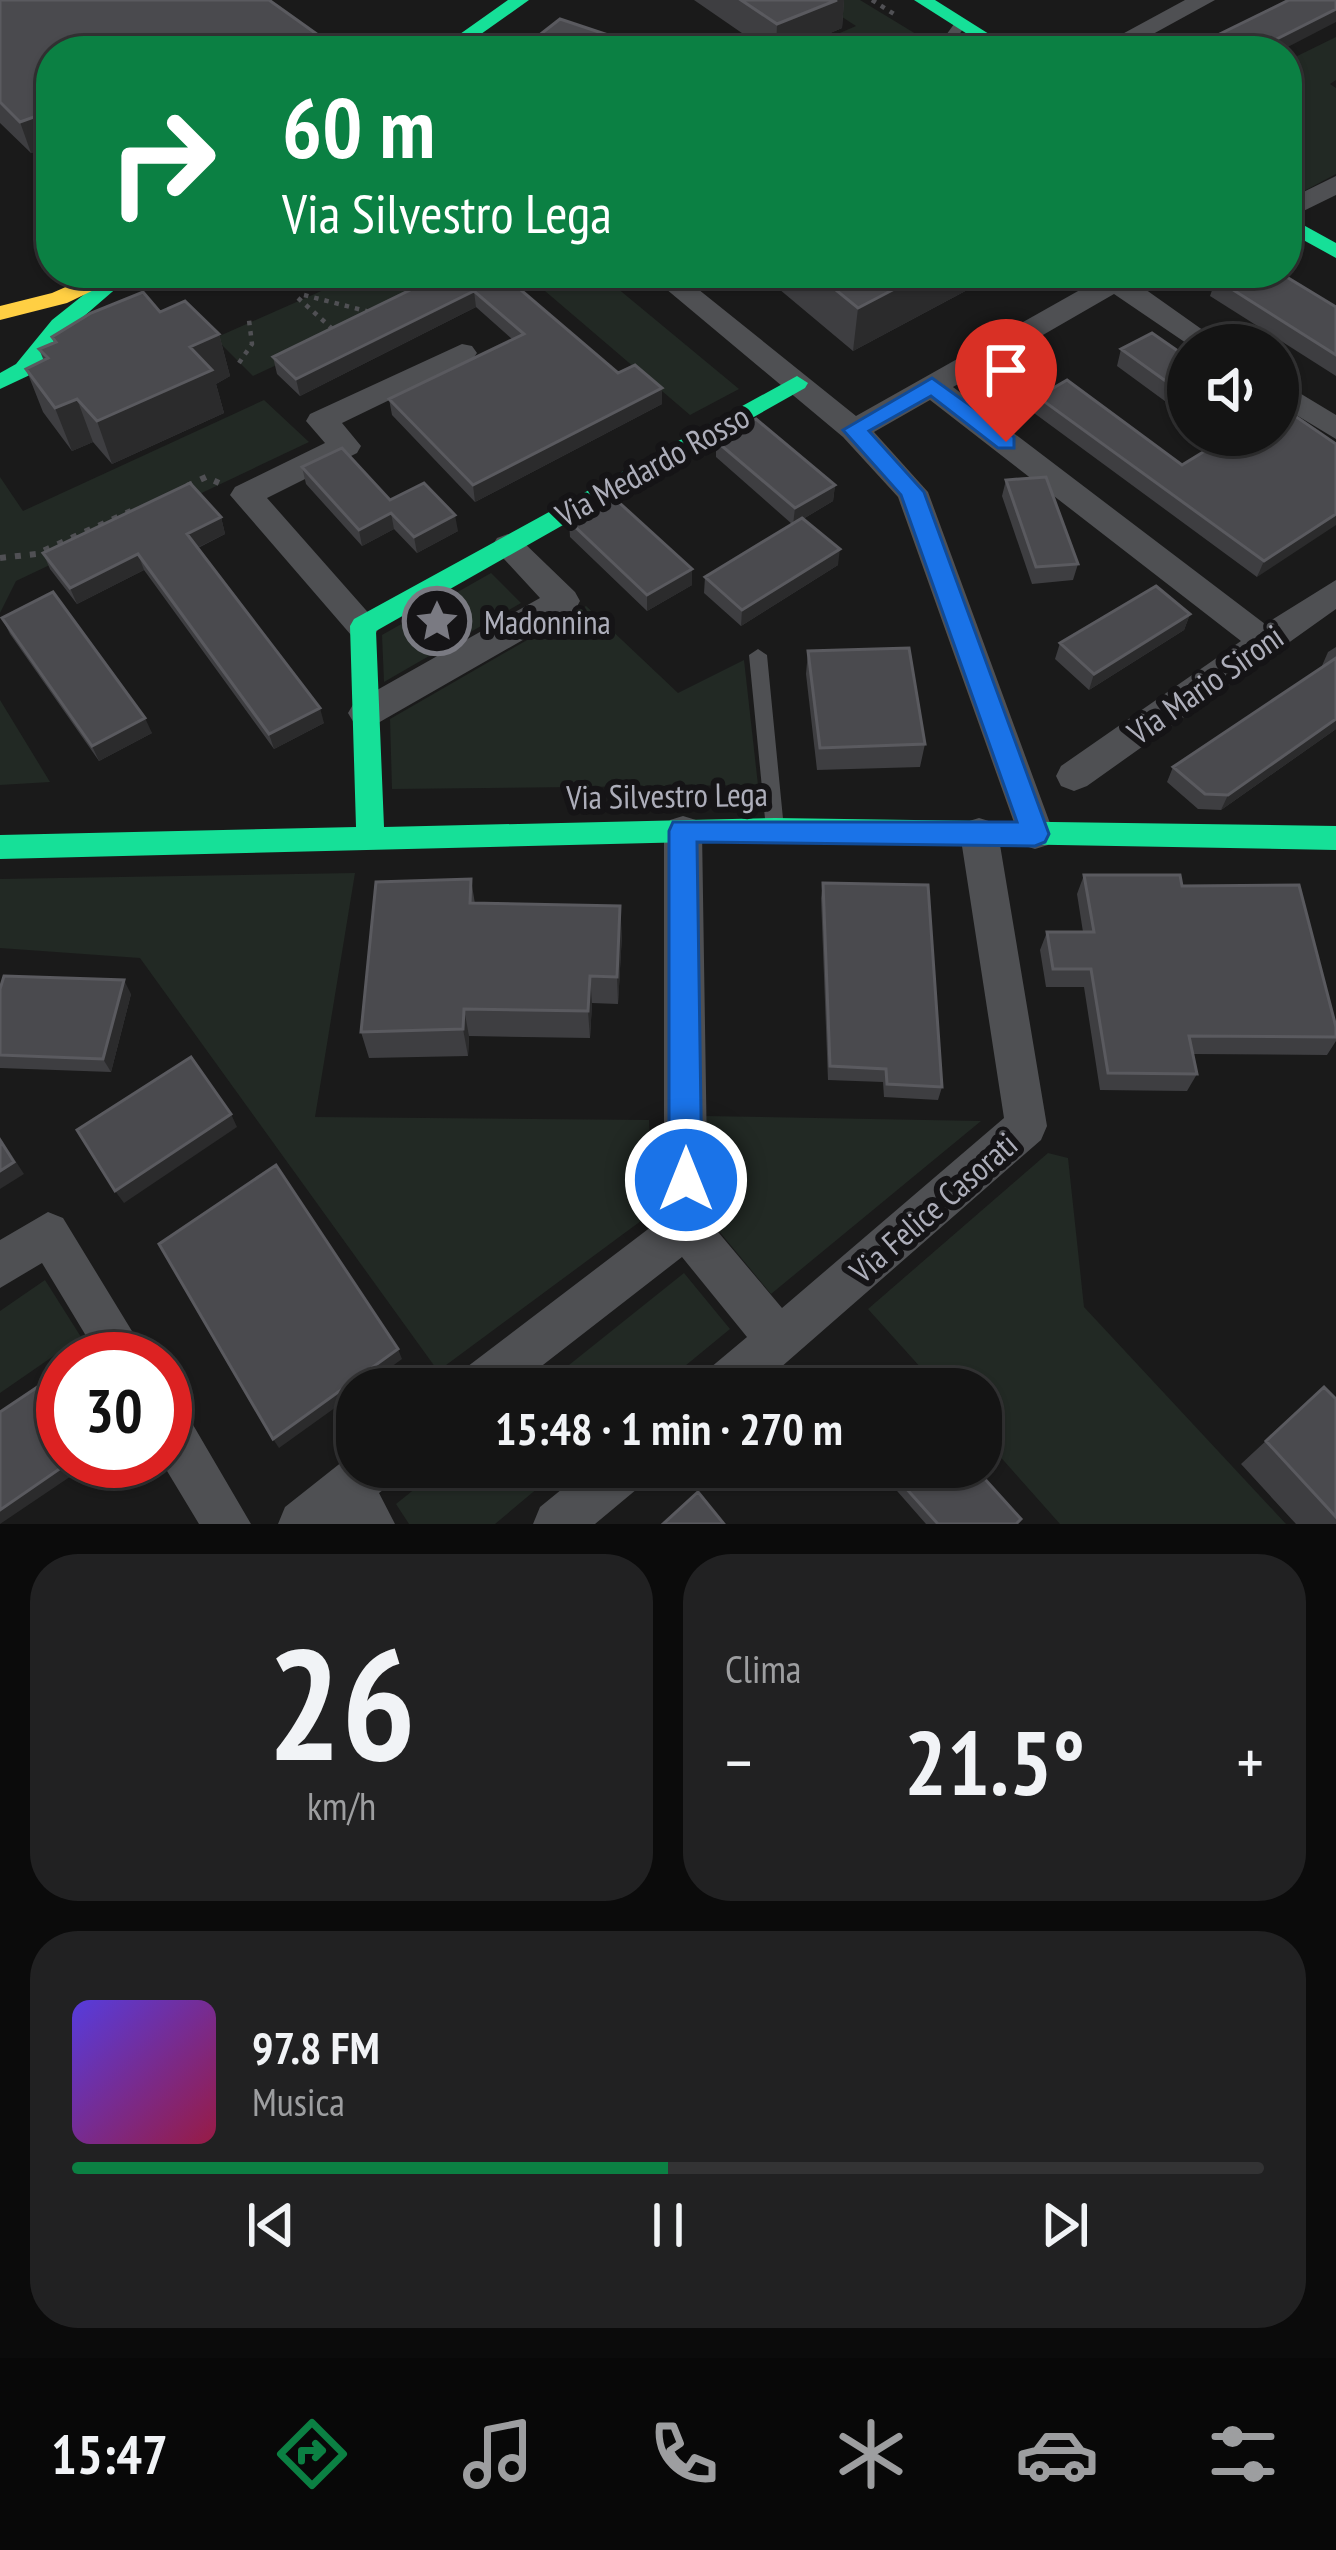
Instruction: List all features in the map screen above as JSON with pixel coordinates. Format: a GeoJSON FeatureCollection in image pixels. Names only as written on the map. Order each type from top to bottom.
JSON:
{"type":"FeatureCollection","features":[{"type":"Feature","properties":{"kind":"street"},"geometry":{"type":"LineString","coordinates":[[467,36],[520,0]]}},
{"type":"Feature","properties":{"kind":"street"},"geometry":{"type":"LineString","coordinates":[[923,0],[982,36]]}},
{"type":"Feature","properties":{"kind":"street"},"geometry":{"type":"LineString","coordinates":[[1132,36],[1203,0]]}},
{"type":"Feature","properties":{"kind":"street"},"geometry":{"type":"LineString","coordinates":[[1302,203],[1336,184]]}},
{"type":"Feature","properties":{"kind":"street"},"geometry":{"type":"LineString","coordinates":[[1302,231],[1336,252]]}},
{"type":"Feature","properties":{"kind":"street"},"geometry":{"type":"LineString","coordinates":[[1,313],[79,288]]}},
{"type":"Feature","properties":{"kind":"street"},"geometry":{"type":"LineString","coordinates":[[1,383],[24,369],[60,325],[106,288]]}},
{"type":"Feature","properties":{"kind":"street"},"geometry":{"type":"LineString","coordinates":[[680,288],[854,430],[912,492],[1035,834]]}},
{"type":"Feature","properties":{"kind":"street"},"geometry":{"type":"LineString","coordinates":[[854,430],[1105,288]]}},
{"type":"Feature","properties":{"kind":"street"},"geometry":{"type":"LineString","coordinates":[[1136,288],[1183,324]]}},
{"type":"Feature","properties":{"kind":"street"},"geometry":{"type":"LineString","coordinates":[[1,313],[31,324],[38,335],[36,353]]}},
{"type":"Feature","properties":{"kind":"street"},"geometry":{"type":"LineString","coordinates":[[370,838],[363,626],[247,495],[346,446],[321,421],[461,353]]}},
{"type":"Feature","properties":{"kind":"street","name":"Via Medardo Rosso"},"geometry":{"type":"LineString","coordinates":[[363,626],[797,383]]}},
{"type":"Feature","properties":{"kind":"street"},"geometry":{"type":"LineString","coordinates":[[932,386],[1264,642]]}},
{"type":"Feature","properties":{"kind":"street"},"geometry":{"type":"LineString","coordinates":[[1299,404],[1336,429]]}},
{"type":"Feature","properties":{"kind":"street"},"geometry":{"type":"LineString","coordinates":[[366,713],[563,601],[508,547]]}},
{"type":"Feature","properties":{"kind":"street","name":"Via Mario Sironi"},"geometry":{"type":"LineString","coordinates":[[1074,776],[1336,592]]}},
{"type":"Feature","properties":{"kind":"street","name":"Via Silvestro Lega"},"geometry":{"type":"LineString","coordinates":[[0,848],[775,829],[1336,838]]}},
{"type":"Feature","properties":{"kind":"street"},"geometry":{"type":"LineString","coordinates":[[683,831],[686,1227],[779,1340],[745,1368]]}},
{"type":"Feature","properties":{"kind":"street","name":"Via Felice Casorati"},"geometry":{"type":"LineString","coordinates":[[779,1340],[1026,1126],[979,833]]}},
{"type":"Feature","properties":{"kind":"street"},"geometry":{"type":"LineString","coordinates":[[502,1368],[686,1227]]}},
{"type":"Feature","properties":{"kind":"street"},"geometry":{"type":"LineString","coordinates":[[0,1266],[49,1233],[110,1332]]}},
{"type":"Feature","properties":{"kind":"street"},"geometry":{"type":"LineString","coordinates":[[192,1467],[227,1524]]}},
{"type":"Feature","properties":{"kind":"street"},"geometry":{"type":"LineString","coordinates":[[557,1524],[601,1488]]}},
{"type":"Feature","properties":{"kind":"street"},"geometry":{"type":"LineString","coordinates":[[302,1524],[364,1493]]}},
{"type":"Feature","properties":{"kind":"lane"},"geometry":{"type":"LineString","coordinates":[[952,36],[961,23]]}},
{"type":"Feature","properties":{"kind":"lane"},"geometry":{"type":"LineString","coordinates":[[758,655],[775,829]]}},
{"type":"Feature","properties":{"kind":"path"},"geometry":{"type":"LineString","coordinates":[[340,335],[301,296],[383,315]]}},
{"type":"Feature","properties":{"kind":"path"},"geometry":{"type":"LineString","coordinates":[[239,363],[252,344],[249,320]]}},
{"type":"Feature","properties":{"kind":"path"},"geometry":{"type":"LineString","coordinates":[[185,487],[206,477],[247,495]]}},
{"type":"Feature","properties":{"kind":"path"},"geometry":{"type":"LineString","coordinates":[[0,558],[37,554],[142,506]]}},
{"type":"Feature","properties":{"kind":"shaded area"},"geometry":{"type":"Polygon","coordinates":[[[816,0],[860,0],[916,34],[833,36],[856,26],[816,0]]]}},
{"type":"Feature","properties":{"kind":"shaded area"},"geometry":{"type":"Polygon","coordinates":[[[1336,37],[1336,80],[1330,84],[1336,88],[1336,174],[1302,192],[1302,54],[1336,37]]]}},
{"type":"Feature","properties":{"kind":"shaded area"},"geometry":{"type":"Polygon","coordinates":[[[328,288],[443,288],[253,376],[215,338],[328,288]]]}},
{"type":"Feature","properties":{"kind":"shaded area"},"geometry":{"type":"Polygon","coordinates":[[[542,288],[617,288],[739,389],[690,415],[542,288]]]}},
{"type":"Feature","properties":{"kind":"shaded area"},"geometry":{"type":"Polygon","coordinates":[[[264,400],[309,442],[16,581],[0,613],[0,477],[23,511],[264,400]]]}},
{"type":"Feature","properties":{"kind":"shaded area"},"geometry":{"type":"Polygon","coordinates":[[[491,573],[521,603],[384,682],[382,635],[491,573]]]}},
{"type":"Feature","properties":{"kind":"shaded area"},"geometry":{"type":"Polygon","coordinates":[[[586,606],[678,693],[744,660],[758,785],[392,789],[390,719],[586,606]]]}},
{"type":"Feature","properties":{"kind":"shaded area"},"geometry":{"type":"Polygon","coordinates":[[[0,700],[50,782],[0,785],[0,700]]]}},
{"type":"Feature","properties":{"kind":"shaded area"},"geometry":{"type":"Polygon","coordinates":[[[355,873],[315,1117],[649,1120],[653,1212],[442,1368],[436,1368],[140,958],[0,948],[0,879],[355,873]]]}},
{"type":"Feature","properties":{"kind":"shaded area"},"geometry":{"type":"Polygon","coordinates":[[[702,1116],[981,1121],[771,1294],[709,1219],[702,1116]]]}},
{"type":"Feature","properties":{"kind":"shaded area"},"geometry":{"type":"Polygon","coordinates":[[[1048,1153],[1068,1158],[1084,1307],[1286,1524],[1060,1524],[1002,1459],[1002,1368],[921,1368],[868,1309],[1048,1153]]]}},
{"type":"Feature","properties":{"kind":"shaded area"},"geometry":{"type":"Polygon","coordinates":[[[684,1273],[730,1329],[683,1368],[565,1368],[684,1273]]]}},
{"type":"Feature","properties":{"kind":"shaded area"},"geometry":{"type":"Polygon","coordinates":[[[45,1280],[78,1332],[36,1332],[36,1368],[0,1393],[0,1311],[45,1280]]]}},
{"type":"Feature","properties":{"kind":"shaded area"},"geometry":{"type":"Polygon","coordinates":[[[416,1488],[538,1488],[495,1524],[409,1524],[396,1504],[416,1488]]]}},
{"type":"Feature","properties":{"kind":"building"},"geometry":{"type":"Polygon","coordinates":[[[0,0],[269,0],[318,35],[36,36],[36,116],[20,122],[0,102],[0,0]]]}},
{"type":"Feature","properties":{"kind":"building"},"geometry":{"type":"Polygon","coordinates":[[[741,0],[837,0],[777,24],[741,0]]]}},
{"type":"Feature","properties":{"kind":"building"},"geometry":{"type":"Polygon","coordinates":[[[1289,0],[1336,0],[1336,9],[1283,36],[1216,36],[1289,0]]]}},
{"type":"Feature","properties":{"kind":"building"},"geometry":{"type":"Polygon","coordinates":[[[560,19],[611,36],[538,36],[560,19]]]}},
{"type":"Feature","properties":{"kind":"building"},"geometry":{"type":"Polygon","coordinates":[[[1302,286],[1336,307],[1336,355],[1299,332],[1299,324],[1287,324],[1230,288],[1302,286]]]}},
{"type":"Feature","properties":{"kind":"building"},"geometry":{"type":"Polygon","coordinates":[[[414,288],[519,288],[618,373],[635,365],[662,388],[473,485],[389,399],[524,334],[474,291],[296,379],[273,357],[414,288]]]}},
{"type":"Feature","properties":{"kind":"building"},"geometry":{"type":"Polygon","coordinates":[[[833,288],[896,288],[858,308],[833,288]]]}},
{"type":"Feature","properties":{"kind":"building"},"geometry":{"type":"Polygon","coordinates":[[[143,292],[160,312],[185,301],[219,334],[190,347],[212,370],[97,421],[77,399],[55,408],[26,369],[48,358],[39,349],[56,342],[52,337],[91,313],[143,292]]]}},
{"type":"Feature","properties":{"kind":"building"},"geometry":{"type":"Polygon","coordinates":[[[1152,333],[1167,343],[1167,382],[1121,349],[1152,333]]]}},
{"type":"Feature","properties":{"kind":"building"},"geometry":{"type":"Polygon","coordinates":[[[1067,380],[1182,465],[1197,456],[1299,456],[1299,419],[1336,444],[1336,514],[1264,561],[1038,397],[1067,380]]]}},
{"type":"Feature","properties":{"kind":"building"},"geometry":{"type":"Polygon","coordinates":[[[756,419],[835,485],[795,508],[716,441],[756,419]]]}},
{"type":"Feature","properties":{"kind":"building"},"geometry":{"type":"Polygon","coordinates":[[[342,448],[390,500],[424,483],[455,515],[414,537],[391,513],[359,530],[302,467],[342,448]]]}},
{"type":"Feature","properties":{"kind":"building"},"geometry":{"type":"Polygon","coordinates":[[[1046,477],[1078,564],[1036,567],[1006,480],[1046,477]]]}},
{"type":"Feature","properties":{"kind":"building"},"geometry":{"type":"Polygon","coordinates":[[[190,483],[221,517],[187,534],[320,708],[269,734],[138,554],[70,588],[43,553],[190,483]]]}},
{"type":"Feature","properties":{"kind":"building"},"geometry":{"type":"Polygon","coordinates":[[[613,497],[692,569],[647,595],[569,521],[613,497]]]}},
{"type":"Feature","properties":{"kind":"building"},"geometry":{"type":"Polygon","coordinates":[[[802,518],[840,549],[742,610],[705,577],[802,518]]]}},
{"type":"Feature","properties":{"kind":"building"},"geometry":{"type":"Polygon","coordinates":[[[1156,586],[1190,614],[1094,674],[1060,643],[1156,586]]]}},
{"type":"Feature","properties":{"kind":"building"},"geometry":{"type":"Polygon","coordinates":[[[53,592],[145,718],[92,746],[2,618],[53,592]]]}},
{"type":"Feature","properties":{"kind":"building"},"geometry":{"type":"Polygon","coordinates":[[[909,648],[925,744],[820,748],[808,651],[909,648]]]}},
{"type":"Feature","properties":{"kind":"building"},"geometry":{"type":"Polygon","coordinates":[[[1336,658],[1336,719],[1228,795],[1205,794],[1173,767],[1336,658]]]}},
{"type":"Feature","properties":{"kind":"building"},"geometry":{"type":"Polygon","coordinates":[[[1084,875],[1180,875],[1182,886],[1299,885],[1336,1037],[1189,1036],[1197,1074],[1108,1073],[1091,969],[1053,969],[1047,932],[1094,932],[1084,875]]]}},
{"type":"Feature","properties":{"kind":"building"},"geometry":{"type":"Polygon","coordinates":[[[471,879],[470,903],[620,906],[617,977],[590,976],[588,1011],[464,1009],[463,1029],[361,1032],[376,882],[471,879]]]}},
{"type":"Feature","properties":{"kind":"building"},"geometry":{"type":"Polygon","coordinates":[[[823,883],[928,885],[942,1087],[887,1084],[886,1069],[830,1066],[823,883]]]}},
{"type":"Feature","properties":{"kind":"building"},"geometry":{"type":"Polygon","coordinates":[[[4,976],[124,980],[103,1059],[0,1055],[4,976]]]}},
{"type":"Feature","properties":{"kind":"building"},"geometry":{"type":"Polygon","coordinates":[[[191,1057],[231,1114],[115,1191],[77,1130],[191,1057]]]}},
{"type":"Feature","properties":{"kind":"building"},"geometry":{"type":"Polygon","coordinates":[[[0,1140],[14,1162],[0,1171],[0,1140]]]}},
{"type":"Feature","properties":{"kind":"building"},"geometry":{"type":"Polygon","coordinates":[[[276,1165],[398,1349],[372,1368],[336,1368],[336,1394],[273,1439],[159,1244],[276,1165]]]}},
{"type":"Feature","properties":{"kind":"building"},"geometry":{"type":"Polygon","coordinates":[[[1324,1387],[1336,1399],[1336,1517],[1266,1441],[1324,1387]]]}},
{"type":"Feature","properties":{"kind":"building"},"geometry":{"type":"Polygon","coordinates":[[[36,1388],[36,1485],[0,1510],[0,1412],[36,1388]]]}},
{"type":"Feature","properties":{"kind":"building"},"geometry":{"type":"Polygon","coordinates":[[[906,1488],[993,1488],[1021,1519],[1016,1524],[938,1524],[906,1488]]]}},
{"type":"Feature","properties":{"kind":"building"},"geometry":{"type":"Polygon","coordinates":[[[698,1492],[724,1524],[663,1524],[698,1492]]]}},
{"type":"Feature","properties":{"kind":"traffic: fast"},"geometry":{"type":"LineString","coordinates":[[467,36],[520,0]]}},
{"type":"Feature","properties":{"kind":"traffic: fast"},"geometry":{"type":"LineString","coordinates":[[923,0],[982,36]]}},
{"type":"Feature","properties":{"kind":"traffic: fast"},"geometry":{"type":"LineString","coordinates":[[1302,231],[1336,252]]}},
{"type":"Feature","properties":{"kind":"traffic: fast"},"geometry":{"type":"LineString","coordinates":[[0,382],[24,369],[60,325],[106,288]]}},
{"type":"Feature","properties":{"kind":"traffic: fast"},"geometry":{"type":"LineString","coordinates":[[370,838],[363,626],[797,383]]}},
{"type":"Feature","properties":{"kind":"traffic: fast"},"geometry":{"type":"LineString","coordinates":[[0,847],[775,829],[1336,838]]}},
{"type":"Feature","properties":{"kind":"traffic: slow"},"geometry":{"type":"LineString","coordinates":[[0,313],[80,288]]}},
{"type":"Feature","properties":{"kind":"place","name":"Madonnina"},"geometry":{"type":"Point","coordinates":[437,621]}},
{"type":"Feature","properties":{"kind":"route"},"geometry":{"type":"LineString","coordinates":[[686,1180],[683,831],[1035,834],[912,492],[887,460],[854,430],[932,386],[1006,442]]}}]}
